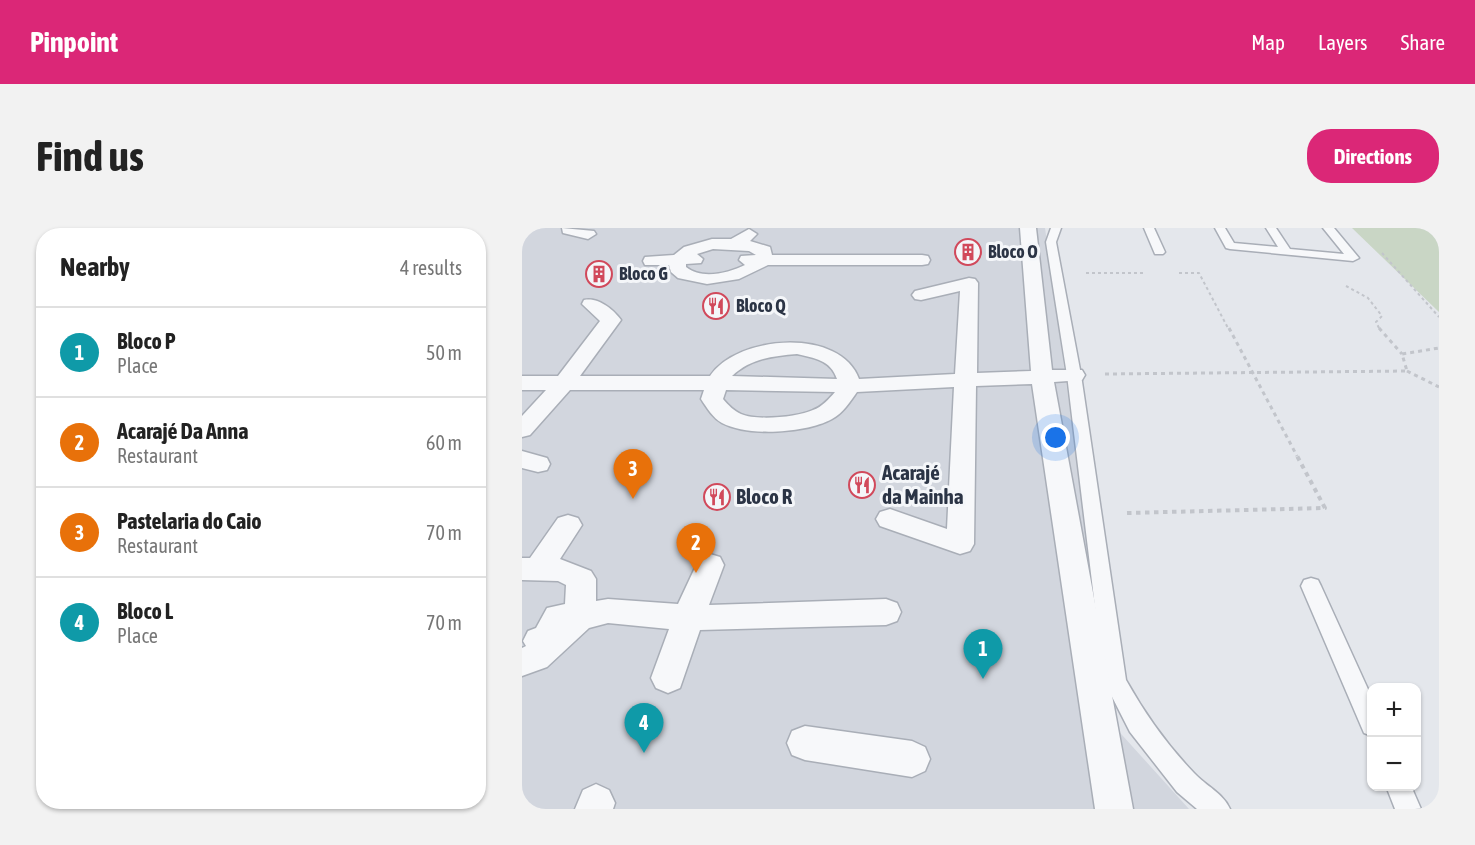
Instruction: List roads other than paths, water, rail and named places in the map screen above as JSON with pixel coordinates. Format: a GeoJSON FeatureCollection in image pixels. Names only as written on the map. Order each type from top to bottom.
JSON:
{"type":"FeatureCollection","features":[{"type":"Feature","properties":{"kind":"street"},"geometry":{"type":"LineString","coordinates":[[1028,228],[1042,377],[1114,809]]}},
{"type":"Feature","properties":{"kind":"street"},"geometry":{"type":"LineString","coordinates":[[569,230],[588,234]]}},
{"type":"Feature","properties":{"kind":"street"},"geometry":{"type":"LineString","coordinates":[[742,239],[764,251],[745,273],[713,283],[683,275],[677,268],[678,260],[690,251],[712,244],[742,239]]}},
{"type":"Feature","properties":{"kind":"street"},"geometry":{"type":"LineString","coordinates":[[830,268],[839,241]]}},
{"type":"Feature","properties":{"kind":"street"},"geometry":{"type":"LineString","coordinates":[[651,261],[696,259]]}},
{"type":"Feature","properties":{"kind":"street"},"geometry":{"type":"LineString","coordinates":[[755,260],[830,268],[922,260]]}},
{"type":"Feature","properties":{"kind":"street"},"geometry":{"type":"LineString","coordinates":[[890,519],[960,544],[969,283],[921,295]]}},
{"type":"Feature","properties":{"kind":"street"},"geometry":{"type":"LineString","coordinates":[[591,304],[611,320],[634,325]]}},
{"type":"Feature","properties":{"kind":"street"},"geometry":{"type":"LineString","coordinates":[[522,430],[564,383],[611,320]]}},
{"type":"Feature","properties":{"kind":"street"},"geometry":{"type":"LineString","coordinates":[[766,425],[785,383],[796,348]]}},
{"type":"Feature","properties":{"kind":"street"},"geometry":{"type":"LineString","coordinates":[[796,348],[834,358],[846,369],[850,386],[842,399],[821,415],[766,425],[734,420],[719,410],[712,399],[714,383],[734,362],[763,351],[796,348]]}},
{"type":"Feature","properties":{"kind":"street"},"geometry":{"type":"LineString","coordinates":[[522,383],[785,383],[850,386],[1074,375]]}},
{"type":"Feature","properties":{"kind":"street"},"geometry":{"type":"LineString","coordinates":[[531,568],[568,525]]}},
{"type":"Feature","properties":{"kind":"street"},"geometry":{"type":"LineString","coordinates":[[668,678],[688,618],[710,565]]}},
{"type":"Feature","properties":{"kind":"street"},"geometry":{"type":"LineString","coordinates":[[531,568],[561,570],[580,579],[580,617]]}},
{"type":"Feature","properties":{"kind":"street"},"geometry":{"type":"LineString","coordinates":[[530,652],[546,641],[558,617],[580,617],[608,611],[688,618],[886,612]]}},
{"type":"Feature","properties":{"kind":"street"},"geometry":{"type":"LineString","coordinates":[[805,743],[912,759]]}},
{"type":"Feature","properties":{"kind":"lane"},"geometry":{"type":"LineString","coordinates":[[1056,228],[1051,242],[1074,375],[1115,681],[1138,724],[1186,783],[1217,809]]}},
{"type":"Feature","properties":{"kind":"lane"},"geometry":{"type":"LineString","coordinates":[[1149,228],[1159,252]]}},
{"type":"Feature","properties":{"kind":"lane"},"geometry":{"type":"LineString","coordinates":[[1220,228],[1230,246],[1353,258],[1328,228]]}},
{"type":"Feature","properties":{"kind":"lane"},"geometry":{"type":"LineString","coordinates":[[1271,228],[1286,251]]}},
{"type":"Feature","properties":{"kind":"lane"},"geometry":{"type":"LineString","coordinates":[[1311,586],[1367,716]]}},
{"type":"Feature","properties":{"kind":"lane"},"geometry":{"type":"LineString","coordinates":[[1400,791],[1408,809]]}},
{"type":"Feature","properties":{"kind":"place","name":"Bloco O"},"geometry":{"type":"Point","coordinates":[968,252]}},
{"type":"Feature","properties":{"kind":"place","name":"Bloco G"},"geometry":{"type":"Point","coordinates":[599,274]}},
{"type":"Feature","properties":{"kind":"place","name":"Bloco Q"},"geometry":{"type":"Point","coordinates":[716,306]}},
{"type":"Feature","properties":{"kind":"place","name":"Acarajé da Mainha"},"geometry":{"type":"Point","coordinates":[862,485]}},
{"type":"Feature","properties":{"kind":"place","name":"Bloco R"},"geometry":{"type":"Point","coordinates":[717,497]}},
{"type":"Feature","properties":{"kind":"place","name":"Pastelaria do Caio"},"geometry":{"type":"Point","coordinates":[633,499]}},
{"type":"Feature","properties":{"kind":"place","name":"Acarajé Da Anna"},"geometry":{"type":"Point","coordinates":[696,573]}},
{"type":"Feature","properties":{"kind":"place","name":"Bloco P"},"geometry":{"type":"Point","coordinates":[983,679]}},
{"type":"Feature","properties":{"kind":"place","name":"Bloco L"},"geometry":{"type":"Point","coordinates":[644,753]}}]}
